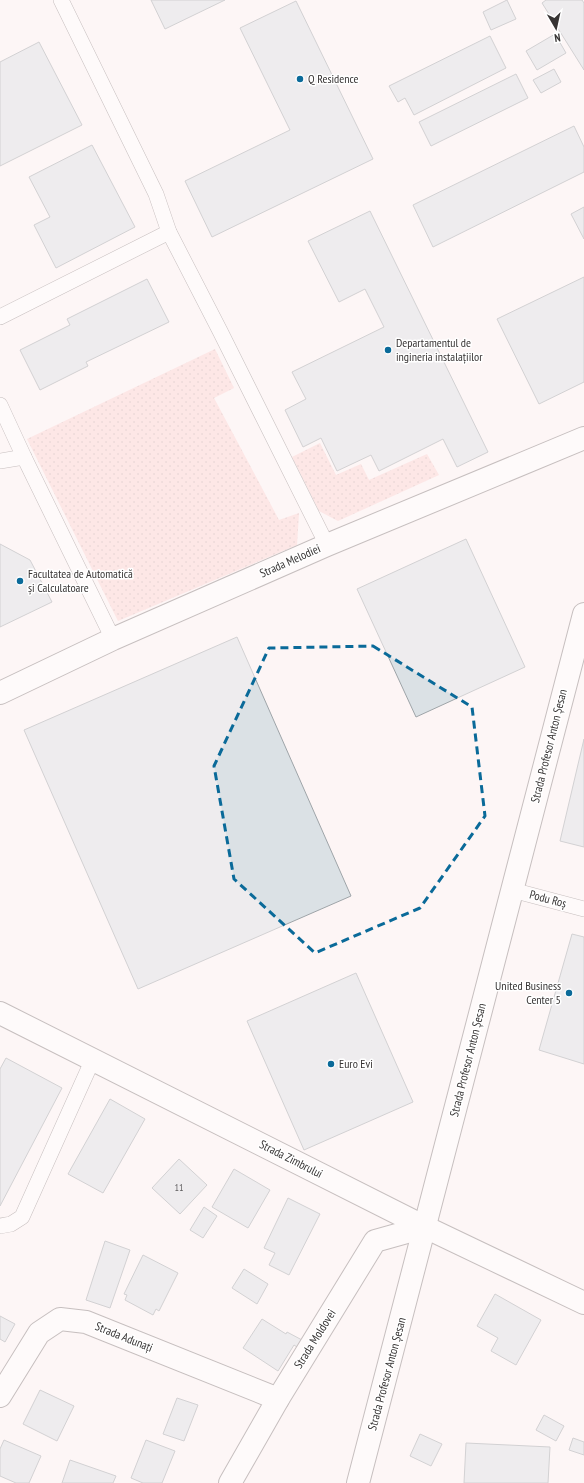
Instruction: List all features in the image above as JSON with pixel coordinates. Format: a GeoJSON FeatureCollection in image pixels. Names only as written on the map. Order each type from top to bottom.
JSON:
{"type":"FeatureCollection","features":[{"type":"Feature","properties":{"kind":"street","name":"Strada Melodiei"},"geometry":{"type":"LineString","coordinates":[[0,693],[112,639],[327,545],[584,438]]}},
{"type":"Feature","properties":{"kind":"street","name":"Strada Profesor Anton Șesan"},"geometry":{"type":"LineString","coordinates":[[358,1483],[512,890],[578,657],[584,614]]}},
{"type":"Feature","properties":{"kind":"street","name":"Strada Zimbrului"},"geometry":{"type":"LineString","coordinates":[[0,1013],[425,1227],[584,1303]]}},
{"type":"Feature","properties":{"kind":"street","name":"Strada Moldovei"},"geometry":{"type":"LineString","coordinates":[[230,1483],[278,1399],[375,1241],[425,1227]]}},
{"type":"Feature","properties":{"kind":"street","name":"Strada Adunați"},"geometry":{"type":"LineString","coordinates":[[0,1396],[39,1333],[60,1320],[86,1322],[278,1399]]}},
{"type":"Feature","properties":{"kind":"lane"},"geometry":{"type":"LineString","coordinates":[[61,0],[156,194],[169,232],[327,545]]}},
{"type":"Feature","properties":{"kind":"lane"},"geometry":{"type":"LineString","coordinates":[[0,317],[169,232]]}},
{"type":"Feature","properties":{"kind":"lane"},"geometry":{"type":"LineString","coordinates":[[0,405],[112,639]]}},
{"type":"Feature","properties":{"kind":"lane"},"geometry":{"type":"LineString","coordinates":[[0,461],[24,457]]}},
{"type":"Feature","properties":{"kind":"lane","name":"Podu Roș"},"geometry":{"type":"LineString","coordinates":[[512,890],[584,909]]}},
{"type":"Feature","properties":{"kind":"lane"},"geometry":{"type":"LineString","coordinates":[[0,1226],[11,1224],[22,1217],[92,1059]]}},
{"type":"Feature","properties":{"kind":"highlighted area"},"geometry":{"type":"Polygon","coordinates":[[[373,646],[472,707],[485,816],[420,908],[315,953],[234,879],[214,766],[269,648],[373,646]]]}},
{"type":"Feature","properties":{"kind":"shaded area"},"geometry":{"type":"Polygon","coordinates":[[[215,349],[234,388],[214,398],[279,520],[299,513],[297,545],[118,621],[27,439],[215,349]]]}},
{"type":"Feature","properties":{"kind":"shaded area"},"geometry":{"type":"Polygon","coordinates":[[[320,443],[336,475],[361,464],[369,480],[427,454],[439,475],[338,521],[319,511],[292,457],[320,443]]]}},
{"type":"Feature","properties":{"kind":"building"},"geometry":{"type":"Polygon","coordinates":[[[151,0],[225,0],[165,29],[151,0]]]}},
{"type":"Feature","properties":{"kind":"building"},"geometry":{"type":"Polygon","coordinates":[[[507,0],[516,19],[491,30],[483,12],[507,0]]]}},
{"type":"Feature","properties":{"kind":"building"},"geometry":{"type":"Polygon","coordinates":[[[546,0],[582,0],[584,3],[584,70],[542,3],[546,0]]]}},
{"type":"Feature","properties":{"kind":"building","name":"Q Residence"},"geometry":{"type":"Polygon","coordinates":[[[296,1],[373,159],[212,237],[185,181],[290,130],[240,28],[296,1]]]}},
{"type":"Feature","properties":{"kind":"building"},"geometry":{"type":"Polygon","coordinates":[[[555,34],[566,53],[537,70],[526,51],[555,34]]]}},
{"type":"Feature","properties":{"kind":"building"},"geometry":{"type":"Polygon","coordinates":[[[490,36],[506,68],[414,115],[405,98],[398,102],[389,86],[490,36]]]}},
{"type":"Feature","properties":{"kind":"building"},"geometry":{"type":"Polygon","coordinates":[[[39,42],[82,125],[0,166],[0,62],[39,42]]]}},
{"type":"Feature","properties":{"kind":"building"},"geometry":{"type":"Polygon","coordinates":[[[554,69],[561,82],[541,93],[533,80],[554,69]]]}},
{"type":"Feature","properties":{"kind":"building"},"geometry":{"type":"Polygon","coordinates":[[[516,74],[528,98],[431,146],[419,122],[516,74]]]}},
{"type":"Feature","properties":{"kind":"building"},"geometry":{"type":"Polygon","coordinates":[[[574,126],[584,147],[584,172],[433,247],[413,205],[574,126]]]}},
{"type":"Feature","properties":{"kind":"building"},"geometry":{"type":"Polygon","coordinates":[[[92,145],[135,227],[56,268],[34,225],[50,217],[29,177],[92,145]]]}},
{"type":"Feature","properties":{"kind":"building"},"geometry":{"type":"Polygon","coordinates":[[[584,207],[584,239],[571,214],[584,207]]]}},
{"type":"Feature","properties":{"kind":"building","name":"Departamentul de ingineria instalațiilor"},"geometry":{"type":"Polygon","coordinates":[[[370,211],[488,452],[457,467],[443,439],[379,471],[371,455],[337,471],[321,438],[303,447],[285,410],[306,399],[292,372],[384,327],[365,289],[339,302],[308,241],[370,211]]]}},
{"type":"Feature","properties":{"kind":"building"},"geometry":{"type":"Polygon","coordinates":[[[584,277],[584,382],[539,404],[497,319],[584,277]]]}},
{"type":"Feature","properties":{"kind":"building"},"geometry":{"type":"Polygon","coordinates":[[[147,279],[169,322],[86,362],[88,366],[40,390],[20,350],[70,325],[67,319],[147,279]]]}},
{"type":"Feature","properties":{"kind":"building"},"geometry":{"type":"Polygon","coordinates":[[[466,539],[525,667],[416,717],[357,589],[466,539]]]}},
{"type":"Feature","properties":{"kind":"building","name":"Facultatea de Automatică și Calculatoare"},"geometry":{"type":"Polygon","coordinates":[[[0,544],[30,560],[52,602],[0,627],[0,544]]]}},
{"type":"Feature","properties":{"kind":"building"},"geometry":{"type":"Polygon","coordinates":[[[237,637],[351,896],[138,989],[24,730],[237,637]]]}},
{"type":"Feature","properties":{"kind":"building"},"geometry":{"type":"Polygon","coordinates":[[[584,739],[584,847],[560,841],[584,739]]]}},
{"type":"Feature","properties":{"kind":"building","name":"United Business Center 5"},"geometry":{"type":"Polygon","coordinates":[[[572,934],[584,937],[584,1064],[539,1050],[572,934]]]}},
{"type":"Feature","properties":{"kind":"building","name":"Euro Evi"},"geometry":{"type":"Polygon","coordinates":[[[356,973],[413,1102],[304,1150],[247,1021],[356,973]]]}},
{"type":"Feature","properties":{"kind":"building"},"geometry":{"type":"Polygon","coordinates":[[[6,1058],[62,1088],[0,1206],[0,1069],[6,1058]]]}},
{"type":"Feature","properties":{"kind":"building"},"geometry":{"type":"Polygon","coordinates":[[[110,1099],[145,1119],[103,1193],[68,1174],[110,1099]]]}},
{"type":"Feature","properties":{"kind":"building"},"geometry":{"type":"Polygon","coordinates":[[[179,1159],[207,1185],[180,1214],[152,1188],[179,1159]]]}},
{"type":"Feature","properties":{"kind":"building"},"geometry":{"type":"Polygon","coordinates":[[[234,1169],[270,1190],[248,1228],[212,1207],[234,1169]]]}},
{"type":"Feature","properties":{"kind":"building"},"geometry":{"type":"Polygon","coordinates":[[[288,1198],[320,1214],[289,1275],[269,1265],[275,1253],[264,1248],[288,1198]]]}},
{"type":"Feature","properties":{"kind":"building"},"geometry":{"type":"Polygon","coordinates":[[[204,1207],[217,1216],[203,1238],[190,1230],[204,1207]]]}},
{"type":"Feature","properties":{"kind":"building"},"geometry":{"type":"Polygon","coordinates":[[[105,1241],[130,1250],[110,1308],[86,1300],[105,1241]]]}},
{"type":"Feature","properties":{"kind":"building"},"geometry":{"type":"Polygon","coordinates":[[[143,1255],[178,1273],[159,1311],[156,1309],[153,1315],[125,1300],[127,1295],[124,1294],[143,1255]]]}},
{"type":"Feature","properties":{"kind":"building"},"geometry":{"type":"Polygon","coordinates":[[[244,1269],[268,1284],[257,1304],[232,1288],[244,1269]]]}},
{"type":"Feature","properties":{"kind":"building"},"geometry":{"type":"Polygon","coordinates":[[[495,1294],[541,1320],[516,1365],[491,1351],[498,1338],[477,1326],[495,1294]]]}},
{"type":"Feature","properties":{"kind":"building"},"geometry":{"type":"Polygon","coordinates":[[[0,1316],[15,1324],[5,1342],[0,1339],[0,1316]]]}},
{"type":"Feature","properties":{"kind":"building"},"geometry":{"type":"Polygon","coordinates":[[[262,1319],[286,1334],[287,1332],[302,1340],[297,1347],[294,1345],[278,1371],[243,1348],[262,1319]]]}},
{"type":"Feature","properties":{"kind":"building"},"geometry":{"type":"Polygon","coordinates":[[[40,1390],[74,1406],[57,1441],[23,1424],[40,1390]]]}},
{"type":"Feature","properties":{"kind":"building"},"geometry":{"type":"Polygon","coordinates":[[[177,1398],[198,1405],[184,1441],[163,1434],[177,1398]]]}},
{"type":"Feature","properties":{"kind":"building"},"geometry":{"type":"Polygon","coordinates":[[[544,1415],[564,1426],[556,1441],[536,1430],[544,1415]]]}},
{"type":"Feature","properties":{"kind":"building"},"geometry":{"type":"Polygon","coordinates":[[[420,1434],[442,1444],[431,1466],[410,1456],[420,1434]]]}},
{"type":"Feature","properties":{"kind":"building"},"geometry":{"type":"Polygon","coordinates":[[[573,1438],[584,1442],[584,1455],[569,1450],[573,1438]]]}},
{"type":"Feature","properties":{"kind":"building"},"geometry":{"type":"Polygon","coordinates":[[[4,1440],[41,1456],[29,1483],[16,1483],[0,1476],[0,1449],[4,1440]]]}},
{"type":"Feature","properties":{"kind":"building"},"geometry":{"type":"Polygon","coordinates":[[[146,1440],[175,1451],[162,1483],[143,1483],[131,1478],[146,1440]]]}},
{"type":"Feature","properties":{"kind":"building"},"geometry":{"type":"Polygon","coordinates":[[[466,1443],[550,1447],[548,1483],[464,1483],[466,1443]]]}},
{"type":"Feature","properties":{"kind":"building"},"geometry":{"type":"Polygon","coordinates":[[[70,1460],[116,1476],[113,1483],[62,1483],[70,1460]]]}},
{"type":"Feature","properties":{"kind":"place","name":"Q Residence"},"geometry":{"type":"Point","coordinates":[300,79]}},
{"type":"Feature","properties":{"kind":"place","name":"Departamentul de ingineria instalațiilor"},"geometry":{"type":"Point","coordinates":[388,350]}},
{"type":"Feature","properties":{"kind":"place","name":"Facultatea de Automatică și Calculatoare"},"geometry":{"type":"Point","coordinates":[20,581]}},
{"type":"Feature","properties":{"kind":"place","name":"United Business Center 5"},"geometry":{"type":"Point","coordinates":[569,993]}},
{"type":"Feature","properties":{"kind":"place","name":"Euro Evi"},"geometry":{"type":"Point","coordinates":[331,1064]}}]}
